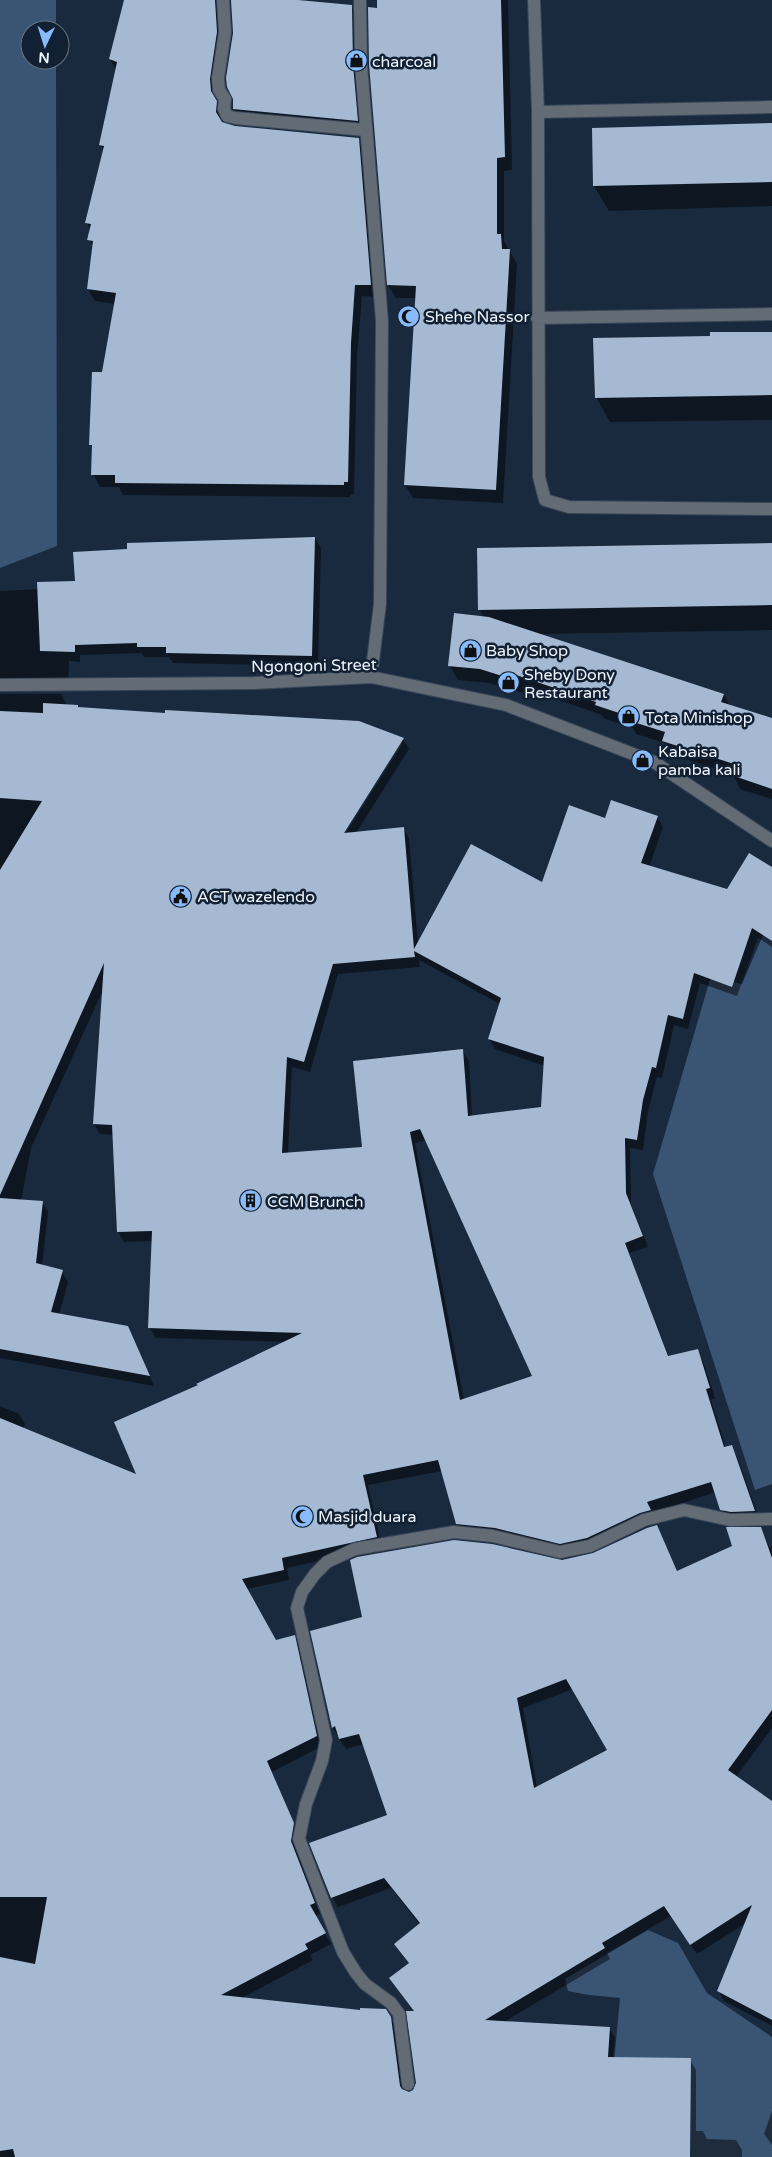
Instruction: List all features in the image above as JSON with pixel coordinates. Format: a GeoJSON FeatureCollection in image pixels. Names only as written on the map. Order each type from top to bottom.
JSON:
{"type":"FeatureCollection","features":[{"type":"Feature","properties":{"kind":"street"},"geometry":{"type":"LineString","coordinates":[[223,0],[225,32],[218,78],[220,90],[225,99],[224,109],[227,116],[365,130]]}},
{"type":"Feature","properties":{"kind":"street"},"geometry":{"type":"LineString","coordinates":[[360,0],[360,64],[382,321],[380,604],[371,677]]}},
{"type":"Feature","properties":{"kind":"street"},"geometry":{"type":"LineString","coordinates":[[534,0],[538,112],[537,318],[539,477],[546,500],[569,507],[772,509]]}},
{"type":"Feature","properties":{"kind":"street"},"geometry":{"type":"LineString","coordinates":[[538,112],[772,107]]}},
{"type":"Feature","properties":{"kind":"street"},"geometry":{"type":"LineString","coordinates":[[537,318],[772,314]]}},
{"type":"Feature","properties":{"kind":"street","name":"Ngongoni Street"},"geometry":{"type":"LineString","coordinates":[[0,685],[254,683],[371,677],[506,705],[654,762],[772,842]]}},
{"type":"Feature","properties":{"kind":"street"},"geometry":{"type":"LineString","coordinates":[[408,2084],[399,2014],[391,2003],[365,1984],[356,1974],[343,1952],[299,1839],[306,1804],[322,1761],[326,1740],[297,1608],[302,1592],[315,1574],[327,1562],[355,1549],[454,1532],[493,1536],[560,1552],[590,1546],[644,1520],[684,1510],[730,1520],[772,1519]]}},
{"type":"Feature","properties":{"kind":"shaded area"},"geometry":{"type":"Polygon","coordinates":[[[0,0],[56,0],[56,20],[20,20],[20,70],[56,70],[57,546],[0,568],[0,0]]]}},
{"type":"Feature","properties":{"kind":"shaded area"},"geometry":{"type":"Polygon","coordinates":[[[763,935],[772,941],[772,1484],[755,1490],[653,1174],[711,976],[742,984],[763,935]]]}},
{"type":"Feature","properties":{"kind":"shaded area"},"geometry":{"type":"Polygon","coordinates":[[[648,1930],[678,1943],[707,1993],[772,2037],[772,2157],[612,2157],[610,2105],[620,1998],[568,1991],[565,1979],[648,1930]]]}},
{"type":"Feature","properties":{"kind":"building"},"geometry":{"type":"Polygon","coordinates":[[[124,0],[215,0],[217,32],[210,79],[211,91],[217,101],[216,112],[222,122],[235,126],[359,138],[371,285],[355,285],[351,343],[348,482],[344,482],[344,485],[115,483],[115,475],[91,475],[92,445],[89,445],[92,372],[102,372],[116,293],[87,289],[93,241],[87,240],[91,224],[85,223],[104,146],[99,145],[117,62],[109,59],[124,0]]]}},
{"type":"Feature","properties":{"kind":"building"},"geometry":{"type":"Polygon","coordinates":[[[231,0],[298,0],[352,5],[353,64],[358,121],[233,109],[233,99],[227,87],[226,78],[233,33],[231,0]]]}},
{"type":"Feature","properties":{"kind":"building"},"geometry":{"type":"Polygon","coordinates":[[[377,0],[501,0],[505,157],[497,158],[497,234],[501,234],[502,249],[510,249],[496,490],[404,485],[416,286],[387,285],[369,64],[368,7],[377,8],[377,0]]]}},
{"type":"Feature","properties":{"kind":"building"},"geometry":{"type":"Polygon","coordinates":[[[772,123],[772,182],[593,186],[592,128],[772,123]]]}},
{"type":"Feature","properties":{"kind":"building"},"geometry":{"type":"Polygon","coordinates":[[[710,332],[772,332],[772,395],[595,398],[593,338],[710,336],[710,332]]]}},
{"type":"Feature","properties":{"kind":"building"},"geometry":{"type":"Polygon","coordinates":[[[315,537],[312,656],[166,653],[166,647],[137,647],[137,643],[75,645],[75,652],[40,651],[37,582],[75,581],[73,552],[127,549],[127,543],[315,537]]]}},
{"type":"Feature","properties":{"kind":"building"},"geometry":{"type":"Polygon","coordinates":[[[772,543],[772,605],[478,610],[477,548],[772,543]]]}},
{"type":"Feature","properties":{"kind":"building"},"geometry":{"type":"Polygon","coordinates":[[[454,613],[489,617],[724,694],[721,702],[772,718],[772,789],[731,775],[734,764],[662,741],[665,732],[627,720],[628,716],[595,705],[596,702],[516,675],[515,680],[480,669],[448,666],[454,613]]]}},
{"type":"Feature","properties":{"kind":"building"},"geometry":{"type":"Polygon","coordinates":[[[43,703],[165,713],[165,710],[359,721],[404,738],[344,833],[404,827],[414,949],[471,844],[542,882],[569,805],[605,818],[611,800],[658,816],[641,863],[727,889],[749,853],[772,867],[772,941],[752,928],[732,987],[694,973],[683,1019],[668,1015],[656,1068],[652,1067],[643,1100],[637,1140],[625,1138],[626,1193],[643,1236],[625,1243],[668,1356],[698,1349],[710,1388],[706,1389],[724,1447],[732,1445],[755,1511],[731,1512],[720,1510],[711,1482],[647,1502],[651,1510],[640,1513],[587,1538],[560,1544],[495,1528],[456,1524],[438,1460],[363,1475],[377,1537],[282,1558],[284,1570],[242,1579],[276,1640],[295,1635],[317,1736],[267,1761],[294,1823],[291,1841],[315,1903],[310,1905],[326,1933],[305,1944],[308,1949],[221,1995],[360,2010],[360,2008],[386,2009],[391,2017],[400,2086],[409,2092],[413,2090],[416,2083],[406,2011],[414,2011],[389,1978],[409,1963],[394,1944],[420,1923],[384,1878],[331,1898],[309,1843],[387,1815],[359,1734],[339,1739],[335,1726],[332,1728],[310,1631],[362,1617],[350,1560],[357,1557],[454,1540],[492,1544],[562,1560],[593,1553],[657,1525],[677,1571],[732,1546],[726,1527],[761,1527],[772,1558],[772,1710],[728,1770],[772,1801],[772,2020],[717,1991],[752,1905],[690,1945],[664,1906],[602,1943],[605,1948],[485,2020],[610,2027],[608,2057],[691,2058],[690,2157],[15,2157],[13,2149],[0,2151],[0,1957],[35,1964],[47,1897],[0,1897],[0,1418],[136,1474],[114,1422],[198,1385],[196,1384],[302,1333],[148,1328],[152,1231],[117,1232],[112,1125],[93,1124],[104,963],[0,1195],[0,870],[42,801],[0,798],[0,711],[43,713],[43,703]],[[414,951],[415,957],[333,964],[304,1062],[287,1057],[282,1153],[362,1147],[353,1061],[463,1049],[468,1116],[541,1107],[544,1057],[488,1039],[501,998],[414,951]],[[420,1129],[410,1132],[460,1400],[532,1376],[420,1129]],[[566,1679],[517,1698],[534,1788],[607,1750],[566,1679]]]}},
{"type":"Feature","properties":{"kind":"building"},"geometry":{"type":"Polygon","coordinates":[[[0,1198],[43,1201],[36,1263],[63,1270],[51,1312],[128,1326],[150,1376],[0,1349],[0,1198]]]}},
{"type":"Feature","properties":{"kind":"place","name":"charcoal"},"geometry":{"type":"Point","coordinates":[356,61]}},
{"type":"Feature","properties":{"kind":"place","name":"Shehe Nassor"},"geometry":{"type":"Point","coordinates":[409,316]}},
{"type":"Feature","properties":{"kind":"place","name":"Baby Shop"},"geometry":{"type":"Point","coordinates":[470,650]}},
{"type":"Feature","properties":{"kind":"place","name":"Sheby Dony Restaurant"},"geometry":{"type":"Point","coordinates":[508,683]}},
{"type":"Feature","properties":{"kind":"place","name":"Tota Minishop"},"geometry":{"type":"Point","coordinates":[629,717]}},
{"type":"Feature","properties":{"kind":"place","name":"Kabaisa pamba kali"},"geometry":{"type":"Point","coordinates":[642,760]}},
{"type":"Feature","properties":{"kind":"place","name":"ACT wazelendo"},"geometry":{"type":"Point","coordinates":[181,896]}},
{"type":"Feature","properties":{"kind":"place","name":"CCM Brunch"},"geometry":{"type":"Point","coordinates":[251,1201]}},
{"type":"Feature","properties":{"kind":"place","name":"Masjid duara"},"geometry":{"type":"Point","coordinates":[302,1516]}}]}
